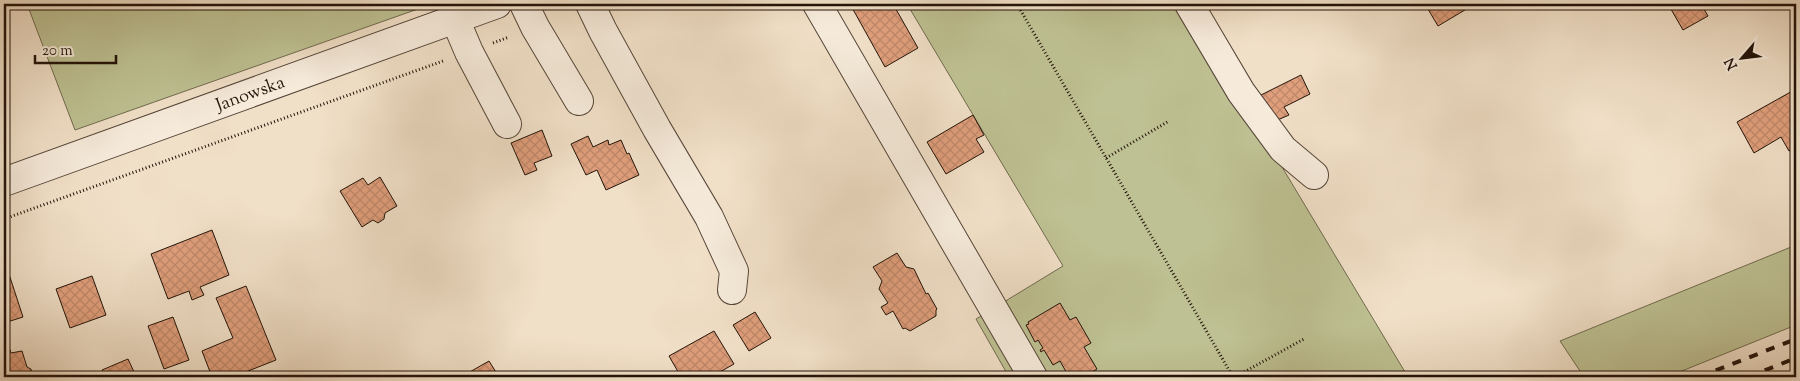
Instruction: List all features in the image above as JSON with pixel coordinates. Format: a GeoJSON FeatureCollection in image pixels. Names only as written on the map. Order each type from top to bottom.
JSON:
{"type":"FeatureCollection","features":[{"type":"Feature","properties":{"kind":"street","name":"Janowska"},"geometry":{"type":"LineString","coordinates":[[4,182],[497,4]]}},
{"type":"Feature","properties":{"kind":"street"},"geometry":{"type":"LineString","coordinates":[[590,4],[657,129],[709,217],[734,271],[732,290]]}},
{"type":"Feature","properties":{"kind":"street"},"geometry":{"type":"LineString","coordinates":[[817,4],[1033,377]]}},
{"type":"Feature","properties":{"kind":"street"},"geometry":{"type":"LineString","coordinates":[[1189,4],[1241,92],[1283,149],[1314,175]]}},
{"type":"Feature","properties":{"kind":"street"},"geometry":{"type":"LineString","coordinates":[[529,16],[579,101]]}},
{"type":"Feature","properties":{"kind":"street"},"geometry":{"type":"LineString","coordinates":[[455,19],[469,52],[508,124]]}},
{"type":"Feature","properties":{"kind":"path"},"geometry":{"type":"LineString","coordinates":[[1018,4],[1234,377],[1304,339]]}},
{"type":"Feature","properties":{"kind":"path"},"geometry":{"type":"LineString","coordinates":[[4,219],[469,52],[529,16]]}},
{"type":"Feature","properties":{"kind":"path"},"geometry":{"type":"LineString","coordinates":[[1106,158],[1169,121]]}},
{"type":"Feature","properties":{"kind":"green space"},"geometry":{"type":"Polygon","coordinates":[[[27,4],[432,4],[75,130],[27,4]]]}},
{"type":"Feature","properties":{"kind":"green space"},"geometry":{"type":"Polygon","coordinates":[[[907,4],[1179,4],[1240,97],[1408,377],[1009,377],[976,319],[1063,266],[907,4]]]}},
{"type":"Feature","properties":{"kind":"green space"},"geometry":{"type":"Polygon","coordinates":[[[1796,245],[1796,325],[1667,377],[1584,377],[1560,341],[1796,245]]]}},
{"type":"Feature","properties":{"kind":"building"},"geometry":{"type":"Polygon","coordinates":[[[850,4],[893,4],[918,48],[885,67],[850,4]]]}},
{"type":"Feature","properties":{"kind":"building"},"geometry":{"type":"Polygon","coordinates":[[[1425,4],[1475,4],[1438,26],[1425,4]]]}},
{"type":"Feature","properties":{"kind":"building"},"geometry":{"type":"Polygon","coordinates":[[[1668,4],[1701,4],[1708,16],[1683,30],[1668,4]]]}},
{"type":"Feature","properties":{"kind":"building"},"geometry":{"type":"Polygon","coordinates":[[[1301,75],[1310,94],[1284,107],[1289,115],[1273,122],[1259,96],[1301,75]]]}},
{"type":"Feature","properties":{"kind":"building"},"geometry":{"type":"Polygon","coordinates":[[[1796,89],[1796,147],[1789,151],[1781,137],[1754,153],[1737,122],[1796,89]]]}},
{"type":"Feature","properties":{"kind":"building"},"geometry":{"type":"Polygon","coordinates":[[[973,115],[984,135],[976,139],[984,152],[946,174],[927,142],[973,115]]]}},
{"type":"Feature","properties":{"kind":"building"},"geometry":{"type":"Polygon","coordinates":[[[542,130],[552,156],[534,163],[537,170],[525,175],[511,143],[542,130]]]}},
{"type":"Feature","properties":{"kind":"building"},"geometry":{"type":"Polygon","coordinates":[[[588,136],[593,147],[608,140],[609,145],[621,140],[639,175],[606,190],[597,170],[586,175],[571,144],[588,136]]]}},
{"type":"Feature","properties":{"kind":"building"},"geometry":{"type":"Polygon","coordinates":[[[380,177],[397,206],[385,213],[384,219],[378,223],[373,220],[362,227],[340,191],[363,178],[368,185],[380,177]]]}},
{"type":"Feature","properties":{"kind":"building"},"geometry":{"type":"Polygon","coordinates":[[[212,230],[229,275],[200,287],[204,295],[192,300],[189,291],[168,299],[151,254],[212,230]]]}},
{"type":"Feature","properties":{"kind":"building"},"geometry":{"type":"Polygon","coordinates":[[[897,253],[906,267],[914,269],[926,294],[928,293],[937,309],[936,316],[910,331],[905,328],[903,329],[893,311],[886,315],[881,307],[888,303],[879,289],[882,281],[873,267],[897,253]]]}},
{"type":"Feature","properties":{"kind":"building"},"geometry":{"type":"Polygon","coordinates":[[[4,262],[23,317],[4,323],[4,262]]]}},
{"type":"Feature","properties":{"kind":"building"},"geometry":{"type":"Polygon","coordinates":[[[92,276],[106,315],[70,328],[56,289],[92,276]]]}},
{"type":"Feature","properties":{"kind":"building"},"geometry":{"type":"Polygon","coordinates":[[[246,286],[276,360],[233,377],[212,377],[202,351],[233,338],[216,298],[246,286]]]}},
{"type":"Feature","properties":{"kind":"building"},"geometry":{"type":"Polygon","coordinates":[[[1060,303],[1070,320],[1076,317],[1091,343],[1084,347],[1097,369],[1083,377],[1069,377],[1060,361],[1053,365],[1044,350],[1041,352],[1040,350],[1043,348],[1038,340],[1035,342],[1026,325],[1060,303]]]}},
{"type":"Feature","properties":{"kind":"building"},"geometry":{"type":"Polygon","coordinates":[[[755,312],[771,338],[749,351],[733,325],[755,312]]]}},
{"type":"Feature","properties":{"kind":"building"},"geometry":{"type":"Polygon","coordinates":[[[173,317],[189,360],[164,369],[148,326],[173,317]]]}},
{"type":"Feature","properties":{"kind":"building"},"geometry":{"type":"Polygon","coordinates":[[[714,331],[734,364],[711,377],[681,377],[669,356],[714,331]]]}},
{"type":"Feature","properties":{"kind":"building"},"geometry":{"type":"Polygon","coordinates":[[[8,344],[11,353],[22,351],[27,367],[31,369],[31,377],[4,377],[4,345],[8,344]]]}},
{"type":"Feature","properties":{"kind":"building"},"geometry":{"type":"Polygon","coordinates":[[[128,359],[135,374],[129,377],[105,377],[102,370],[128,359]]]}},
{"type":"Feature","properties":{"kind":"building"},"geometry":{"type":"Polygon","coordinates":[[[489,361],[499,377],[461,377],[489,361]]]}},
{"type":"Feature","properties":{"kind":"railway"},"geometry":{"type":"LineString","coordinates":[[1699,377],[1796,339]]}},
{"type":"Feature","properties":{"kind":"railway"},"geometry":{"type":"LineString","coordinates":[[1748,377],[1796,358]]}}]}
